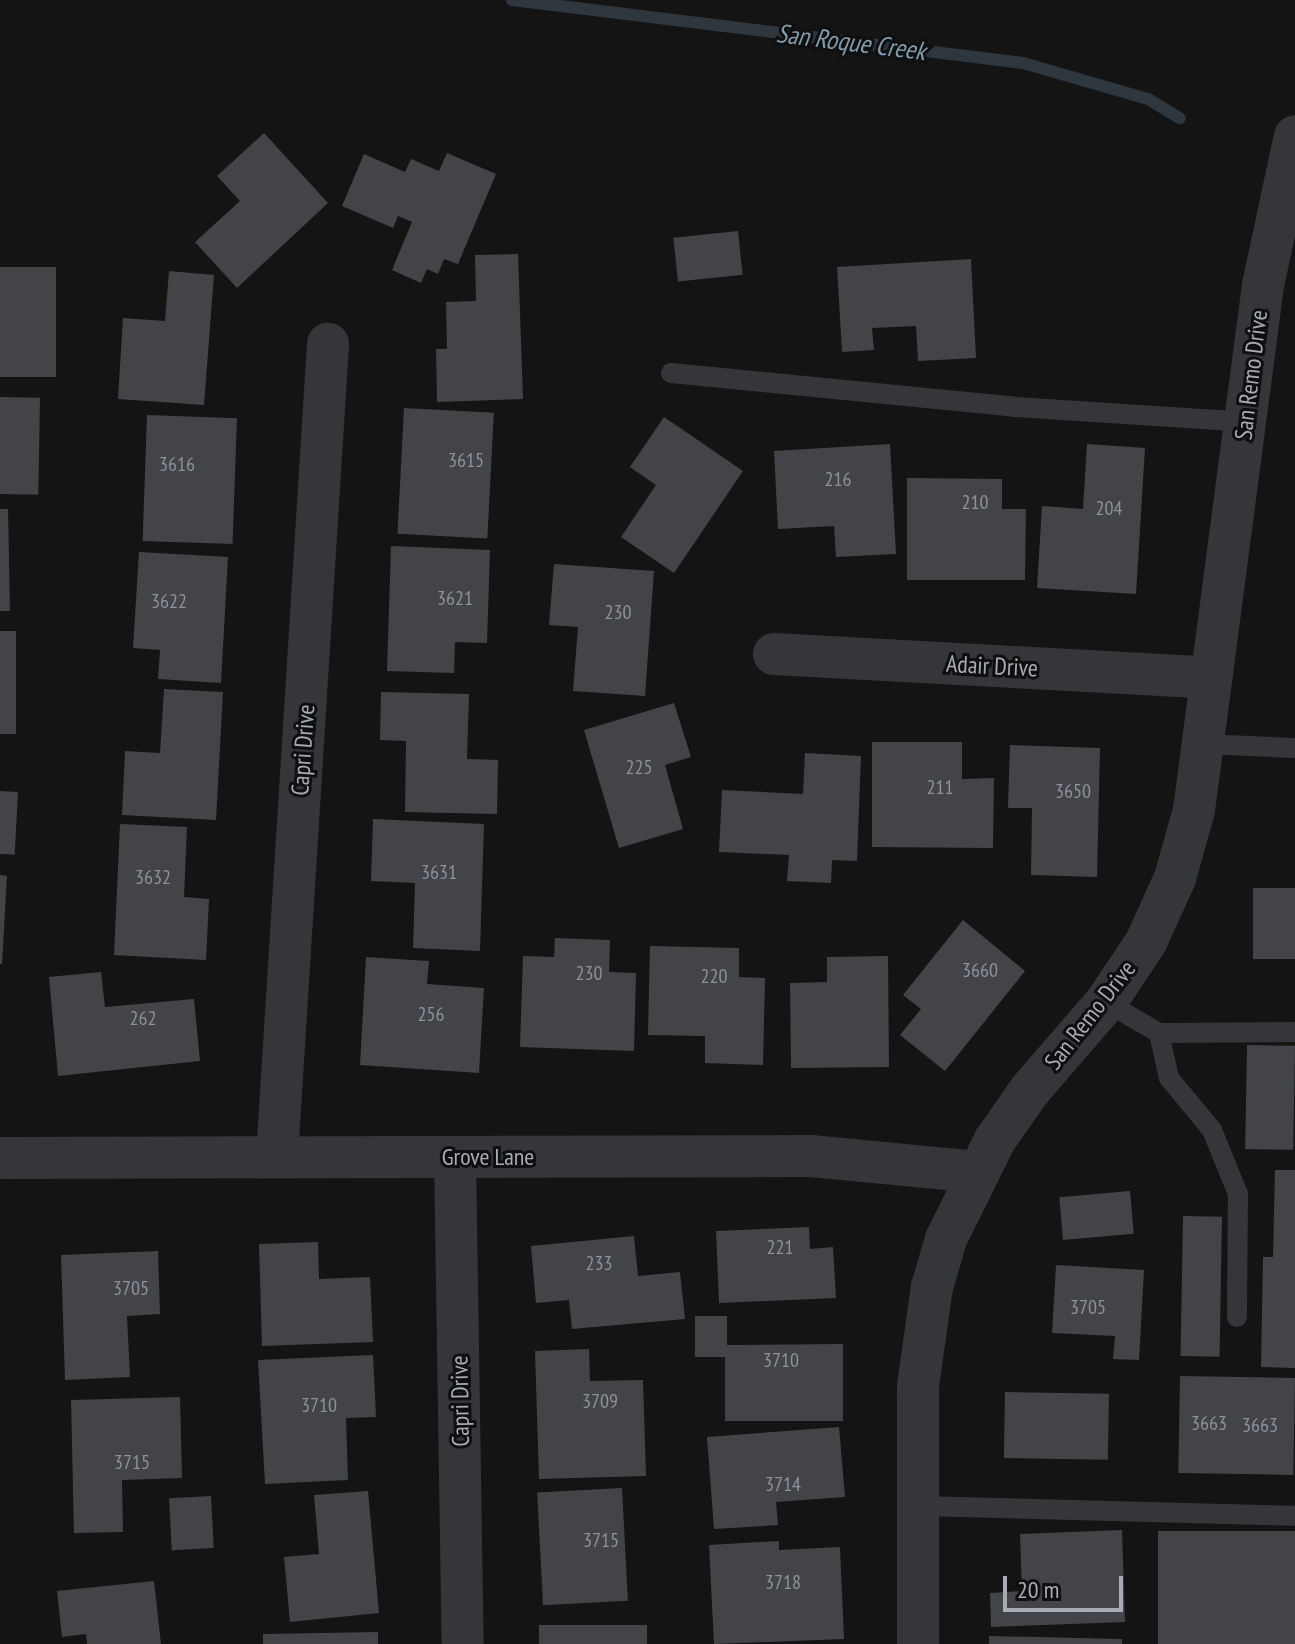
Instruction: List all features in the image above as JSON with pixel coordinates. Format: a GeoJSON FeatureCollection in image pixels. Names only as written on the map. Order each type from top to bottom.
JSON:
{"type":"FeatureCollection","features":[{"type":"Feature","properties":{"kind":"street","name":"San Remo Drive"},"geometry":{"type":"LineString","coordinates":[[918,1644],[922,1335],[946,1239],[976,1172],[1030,1090],[1106,1002],[1146,942],[1175,878],[1194,810],[1263,285],[1295,136]]}},
{"type":"Feature","properties":{"kind":"street","name":"Capri Drive"},"geometry":{"type":"LineString","coordinates":[[277,1157],[328,344]]}},
{"type":"Feature","properties":{"kind":"street","name":"Adair Drive"},"geometry":{"type":"LineString","coordinates":[[774,654],[1211,678]]}},
{"type":"Feature","properties":{"kind":"street","name":"Grove Lane"},"geometry":{"type":"LineString","coordinates":[[0,1158],[811,1156],[976,1172]]}},
{"type":"Feature","properties":{"kind":"street","name":"Capri Drive"},"geometry":{"type":"LineString","coordinates":[[455,1157],[463,1644]]}},
{"type":"Feature","properties":{"kind":"lane"},"geometry":{"type":"LineString","coordinates":[[671,373],[1015,407],[1245,422]]}},
{"type":"Feature","properties":{"kind":"lane"},"geometry":{"type":"LineString","coordinates":[[1203,744],[1295,748]]}},
{"type":"Feature","properties":{"kind":"lane"},"geometry":{"type":"LineString","coordinates":[[1106,1002],[1159,1033],[1295,1032]]}},
{"type":"Feature","properties":{"kind":"lane"},"geometry":{"type":"LineString","coordinates":[[1159,1033],[1169,1078],[1212,1130],[1238,1194],[1237,1317]]}},
{"type":"Feature","properties":{"kind":"lane"},"geometry":{"type":"LineString","coordinates":[[918,1506],[1295,1516]]}},
{"type":"Feature","properties":{"kind":"building"},"geometry":{"type":"Polygon","coordinates":[[[264,133],[328,203],[237,288],[195,242],[240,201],[217,176],[264,133]]]}},
{"type":"Feature","properties":{"kind":"building"},"geometry":{"type":"Polygon","coordinates":[[[447,153],[496,174],[458,264],[444,259],[438,274],[427,269],[421,283],[392,270],[412,222],[398,216],[393,228],[342,206],[364,154],[405,172],[411,159],[439,171],[447,153]]]}},
{"type":"Feature","properties":{"kind":"building"},"geometry":{"type":"Polygon","coordinates":[[[738,231],[743,275],[678,282],[673,238],[738,231]]]}},
{"type":"Feature","properties":{"kind":"building"},"geometry":{"type":"Polygon","coordinates":[[[518,254],[523,399],[437,402],[436,349],[447,349],[446,302],[476,301],[475,255],[518,254]]]}},
{"type":"Feature","properties":{"kind":"building"},"geometry":{"type":"Polygon","coordinates":[[[971,259],[976,358],[918,361],[916,326],[872,328],[874,350],[842,352],[837,267],[971,259]]]}},
{"type":"Feature","properties":{"kind":"building"},"geometry":{"type":"Polygon","coordinates":[[[0,267],[56,267],[56,377],[0,377],[0,267]]]}},
{"type":"Feature","properties":{"kind":"building"},"geometry":{"type":"Polygon","coordinates":[[[169,271],[214,275],[204,405],[118,399],[123,318],[165,321],[169,271]]]}},
{"type":"Feature","properties":{"kind":"building"},"geometry":{"type":"Polygon","coordinates":[[[0,397],[40,398],[38,495],[0,494],[0,397]]]}},
{"type":"Feature","properties":{"kind":"building"},"geometry":{"type":"Polygon","coordinates":[[[404,408],[494,413],[487,539],[397,534],[404,408]]]}},
{"type":"Feature","properties":{"kind":"building"},"geometry":{"type":"Polygon","coordinates":[[[147,415],[237,418],[233,544],[143,541],[147,415]]]}},
{"type":"Feature","properties":{"kind":"building"},"geometry":{"type":"Polygon","coordinates":[[[664,417],[743,471],[674,573],[621,537],[656,485],[630,467],[664,417]]]}},
{"type":"Feature","properties":{"kind":"building"},"geometry":{"type":"Polygon","coordinates":[[[890,444],[896,554],[836,557],[834,526],[778,529],[774,451],[890,444]]]}},
{"type":"Feature","properties":{"kind":"building"},"geometry":{"type":"Polygon","coordinates":[[[1087,444],[1145,448],[1136,594],[1037,588],[1042,506],[1083,509],[1087,444]]]}},
{"type":"Feature","properties":{"kind":"building"},"geometry":{"type":"Polygon","coordinates":[[[907,478],[1002,479],[1002,509],[1026,509],[1025,580],[907,580],[907,478]]]}},
{"type":"Feature","properties":{"kind":"building"},"geometry":{"type":"Polygon","coordinates":[[[0,509],[8,509],[10,611],[0,611],[0,509]]]}},
{"type":"Feature","properties":{"kind":"building"},"geometry":{"type":"Polygon","coordinates":[[[391,546],[490,550],[487,643],[455,642],[454,673],[387,671],[391,546]]]}},
{"type":"Feature","properties":{"kind":"building"},"geometry":{"type":"Polygon","coordinates":[[[139,552],[228,557],[221,683],[158,679],[160,650],[133,648],[139,552]]]}},
{"type":"Feature","properties":{"kind":"building"},"geometry":{"type":"Polygon","coordinates":[[[554,564],[654,571],[645,696],[573,691],[578,627],[549,625],[554,564]]]}},
{"type":"Feature","properties":{"kind":"building"},"geometry":{"type":"Polygon","coordinates":[[[0,631],[16,631],[16,734],[0,734],[0,631]]]}},
{"type":"Feature","properties":{"kind":"building"},"geometry":{"type":"Polygon","coordinates":[[[164,689],[223,692],[216,820],[122,815],[125,751],[160,753],[164,689]]]}},
{"type":"Feature","properties":{"kind":"building"},"geometry":{"type":"Polygon","coordinates":[[[381,692],[469,694],[467,759],[498,760],[497,814],[405,812],[406,741],[380,740],[381,692]]]}},
{"type":"Feature","properties":{"kind":"building"},"geometry":{"type":"Polygon","coordinates":[[[674,703],[691,757],[665,765],[683,829],[619,848],[584,730],[674,703]]]}},
{"type":"Feature","properties":{"kind":"building"},"geometry":{"type":"Polygon","coordinates":[[[872,742],[962,742],[962,779],[994,778],[993,848],[872,847],[872,742]]]}},
{"type":"Feature","properties":{"kind":"building"},"geometry":{"type":"Polygon","coordinates":[[[1010,745],[1100,748],[1097,877],[1031,875],[1032,808],[1008,808],[1010,745]]]}},
{"type":"Feature","properties":{"kind":"building"},"geometry":{"type":"Polygon","coordinates":[[[805,753],[861,756],[857,861],[832,860],[831,883],[787,881],[789,855],[719,852],[722,790],[803,794],[805,753]]]}},
{"type":"Feature","properties":{"kind":"building"},"geometry":{"type":"Polygon","coordinates":[[[0,791],[18,792],[15,855],[0,854],[0,791]]]}},
{"type":"Feature","properties":{"kind":"building"},"geometry":{"type":"Polygon","coordinates":[[[373,819],[484,824],[480,951],[413,948],[415,883],[371,881],[373,819]]]}},
{"type":"Feature","properties":{"kind":"building"},"geometry":{"type":"Polygon","coordinates":[[[120,824],[187,827],[184,897],[209,899],[206,960],[114,955],[120,824]]]}},
{"type":"Feature","properties":{"kind":"building"},"geometry":{"type":"Polygon","coordinates":[[[0,875],[7,876],[2,964],[0,964],[0,875]]]}},
{"type":"Feature","properties":{"kind":"building"},"geometry":{"type":"Polygon","coordinates":[[[1253,888],[1295,888],[1295,959],[1253,959],[1253,888]]]}},
{"type":"Feature","properties":{"kind":"building"},"geometry":{"type":"Polygon","coordinates":[[[963,920],[1025,971],[945,1071],[900,1035],[921,1009],[903,995],[963,920]]]}},
{"type":"Feature","properties":{"kind":"building"},"geometry":{"type":"Polygon","coordinates":[[[555,938],[610,940],[609,972],[636,973],[634,1051],[520,1047],[523,956],[554,957],[555,938]]]}},
{"type":"Feature","properties":{"kind":"building"},"geometry":{"type":"Polygon","coordinates":[[[650,946],[739,948],[739,977],[765,978],[763,1065],[705,1063],[705,1036],[648,1035],[650,946]]]}},
{"type":"Feature","properties":{"kind":"building"},"geometry":{"type":"Polygon","coordinates":[[[888,956],[889,1067],[791,1068],[790,983],[827,982],[827,957],[888,956]]]}},
{"type":"Feature","properties":{"kind":"building"},"geometry":{"type":"Polygon","coordinates":[[[366,957],[429,961],[427,984],[484,988],[479,1073],[360,1065],[366,957]]]}},
{"type":"Feature","properties":{"kind":"building"},"geometry":{"type":"Polygon","coordinates":[[[101,972],[105,1007],[194,999],[200,1061],[58,1076],[49,977],[101,972]]]}},
{"type":"Feature","properties":{"kind":"building"},"geometry":{"type":"Polygon","coordinates":[[[1247,1045],[1295,1046],[1293,1150],[1245,1149],[1247,1045]]]}},
{"type":"Feature","properties":{"kind":"building"},"geometry":{"type":"Polygon","coordinates":[[[1275,1170],[1295,1170],[1295,1368],[1261,1367],[1263,1257],[1273,1257],[1275,1170]]]}},
{"type":"Feature","properties":{"kind":"building"},"geometry":{"type":"Polygon","coordinates":[[[1130,1191],[1134,1234],[1063,1240],[1059,1197],[1130,1191]]]}},
{"type":"Feature","properties":{"kind":"building"},"geometry":{"type":"Polygon","coordinates":[[[1183,1216],[1222,1217],[1220,1357],[1181,1356],[1183,1216]]]}},
{"type":"Feature","properties":{"kind":"building"},"geometry":{"type":"Polygon","coordinates":[[[809,1227],[810,1249],[833,1247],[836,1298],[719,1303],[716,1231],[809,1227]]]}},
{"type":"Feature","properties":{"kind":"building"},"geometry":{"type":"Polygon","coordinates":[[[634,1236],[638,1276],[680,1272],[685,1319],[572,1329],[569,1300],[536,1303],[531,1246],[634,1236]]]}},
{"type":"Feature","properties":{"kind":"building"},"geometry":{"type":"Polygon","coordinates":[[[318,1242],[319,1279],[370,1277],[373,1342],[262,1346],[259,1244],[318,1242]]]}},
{"type":"Feature","properties":{"kind":"building"},"geometry":{"type":"Polygon","coordinates":[[[158,1251],[160,1314],[127,1316],[130,1377],[65,1380],[61,1255],[158,1251]]]}},
{"type":"Feature","properties":{"kind":"building"},"geometry":{"type":"Polygon","coordinates":[[[1056,1265],[1144,1270],[1139,1360],[1113,1359],[1115,1336],[1052,1333],[1056,1265]]]}},
{"type":"Feature","properties":{"kind":"building"},"geometry":{"type":"Polygon","coordinates":[[[695,1316],[727,1316],[727,1345],[843,1344],[843,1421],[725,1421],[725,1357],[695,1357],[695,1316]]]}},
{"type":"Feature","properties":{"kind":"building"},"geometry":{"type":"Polygon","coordinates":[[[589,1349],[590,1381],[643,1380],[646,1476],[539,1479],[535,1351],[589,1349]]]}},
{"type":"Feature","properties":{"kind":"building"},"geometry":{"type":"Polygon","coordinates":[[[373,1355],[376,1417],[346,1418],[348,1480],[265,1484],[258,1360],[373,1355]]]}},
{"type":"Feature","properties":{"kind":"building"},"geometry":{"type":"Polygon","coordinates":[[[1180,1376],[1295,1378],[1293,1475],[1178,1473],[1180,1376]]]}},
{"type":"Feature","properties":{"kind":"building"},"geometry":{"type":"Polygon","coordinates":[[[1005,1392],[1109,1394],[1108,1460],[1004,1458],[1005,1392]]]}},
{"type":"Feature","properties":{"kind":"building"},"geometry":{"type":"Polygon","coordinates":[[[180,1397],[182,1478],[122,1480],[123,1532],[74,1533],[71,1400],[180,1397]]]}},
{"type":"Feature","properties":{"kind":"building"},"geometry":{"type":"Polygon","coordinates":[[[839,1427],[845,1497],[776,1502],[778,1525],[714,1529],[707,1437],[839,1427]]]}},
{"type":"Feature","properties":{"kind":"building"},"geometry":{"type":"Polygon","coordinates":[[[622,1488],[628,1601],[543,1605],[537,1492],[622,1488]]]}},
{"type":"Feature","properties":{"kind":"building"},"geometry":{"type":"Polygon","coordinates":[[[368,1491],[379,1613],[290,1622],[284,1557],[319,1554],[314,1495],[368,1491]]]}},
{"type":"Feature","properties":{"kind":"building"},"geometry":{"type":"Polygon","coordinates":[[[211,1496],[214,1548],[172,1550],[169,1498],[211,1496]]]}},
{"type":"Feature","properties":{"kind":"building"},"geometry":{"type":"Polygon","coordinates":[[[1122,1530],[1125,1622],[991,1627],[990,1593],[1022,1591],[1020,1534],[1122,1530]]]}},
{"type":"Feature","properties":{"kind":"building"},"geometry":{"type":"Polygon","coordinates":[[[1158,1531],[1295,1531],[1295,1644],[1158,1644],[1158,1531]]]}},
{"type":"Feature","properties":{"kind":"building"},"geometry":{"type":"Polygon","coordinates":[[[779,1541],[779,1550],[840,1547],[844,1639],[714,1644],[709,1545],[779,1541]]]}},
{"type":"Feature","properties":{"kind":"building"},"geometry":{"type":"Polygon","coordinates":[[[154,1581],[161,1644],[87,1644],[86,1634],[62,1637],[57,1591],[154,1581]]]}},
{"type":"Feature","properties":{"kind":"building"},"geometry":{"type":"Polygon","coordinates":[[[539,1625],[647,1625],[647,1644],[539,1644],[539,1625]]]}},
{"type":"Feature","properties":{"kind":"building"},"geometry":{"type":"Polygon","coordinates":[[[378,1632],[378,1644],[263,1644],[263,1634],[378,1632]]]}},
{"type":"Feature","properties":{"kind":"building"},"geometry":{"type":"Polygon","coordinates":[[[989,1636],[1122,1639],[1122,1644],[989,1644],[989,1636]]]}},
{"type":"Feature","properties":{"kind":"waterway","name":"San Roque Creek"},"geometry":{"type":"LineString","coordinates":[[512,0],[1023,63],[1148,99],[1180,118]]}}]}
